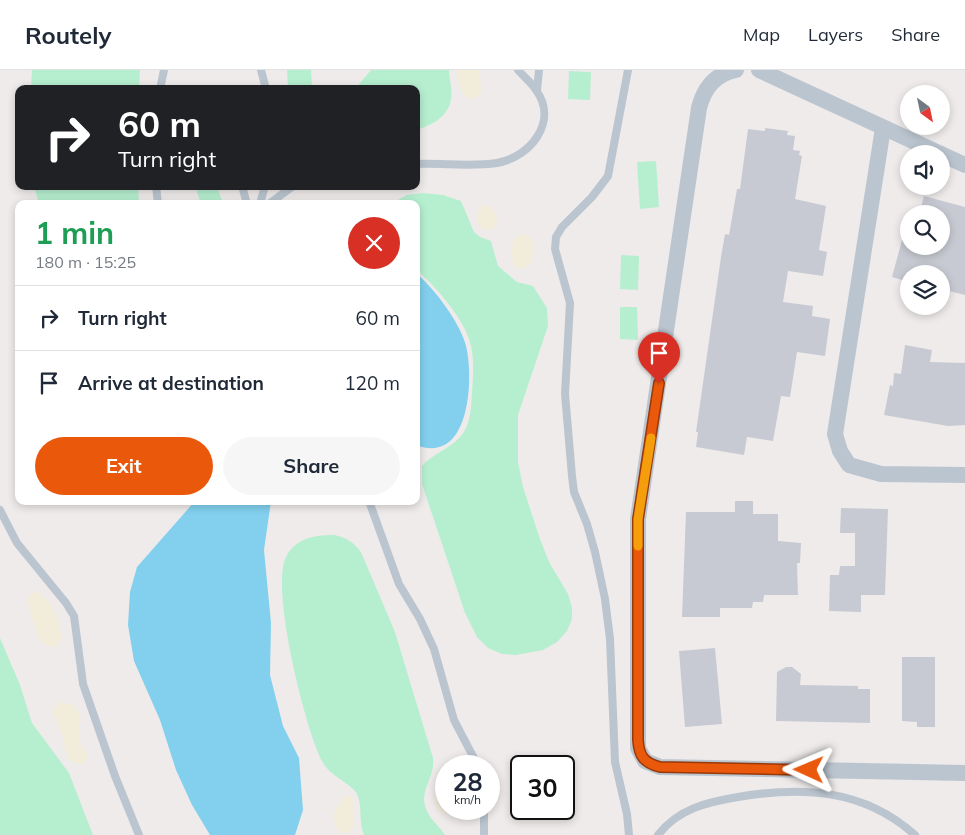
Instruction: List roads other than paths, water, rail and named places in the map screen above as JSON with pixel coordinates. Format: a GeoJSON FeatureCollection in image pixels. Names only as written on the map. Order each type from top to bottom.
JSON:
{"type":"FeatureCollection","features":[{"type":"Feature","properties":{"kind":"street"},"geometry":{"type":"LineString","coordinates":[[736,70],[713,80],[703,92],[699,108],[638,519],[638,748],[645,761],[660,767],[965,772]]}},
{"type":"Feature","properties":{"kind":"street"},"geometry":{"type":"LineString","coordinates":[[759,70],[921,145]]}},
{"type":"Feature","properties":{"kind":"street"},"geometry":{"type":"LineString","coordinates":[[883,128],[835,434],[840,451],[849,465],[881,474],[965,475]]}},
{"type":"Feature","properties":{"kind":"street"},"geometry":{"type":"LineString","coordinates":[[950,158],[965,165]]}},
{"type":"Feature","properties":{"kind":"lane"},"geometry":{"type":"LineString","coordinates":[[161,85],[164,70]]}},
{"type":"Feature","properties":{"kind":"lane"},"geometry":{"type":"LineString","coordinates":[[261,70],[265,85]]}},
{"type":"Feature","properties":{"kind":"lane"},"geometry":{"type":"LineString","coordinates":[[628,70],[608,176],[592,197],[562,227],[556,237],[556,250],[570,303],[565,394],[571,444],[571,468],[574,492],[590,531],[605,599],[610,639],[615,762],[627,814],[629,835]]}},
{"type":"Feature","properties":{"kind":"lane"},"geometry":{"type":"LineString","coordinates":[[520,72],[538,72],[536,90]]}},
{"type":"Feature","properties":{"kind":"lane"},"geometry":{"type":"LineString","coordinates":[[420,164],[496,163],[523,153],[541,132],[544,108],[536,90],[520,72]]}},
{"type":"Feature","properties":{"kind":"lane"},"geometry":{"type":"LineString","coordinates":[[274,200],[288,190]]}},
{"type":"Feature","properties":{"kind":"lane"},"geometry":{"type":"LineString","coordinates":[[370,505],[399,584],[420,619],[434,649],[454,720],[472,755]]}},
{"type":"Feature","properties":{"kind":"lane"},"geometry":{"type":"LineString","coordinates":[[0,510],[17,543],[66,603],[74,616],[83,684],[115,776],[139,835]]}},
{"type":"Feature","properties":{"kind":"lane"},"geometry":{"type":"LineString","coordinates":[[658,835],[671,820],[685,811],[702,805],[752,794],[799,790],[840,796],[878,810],[915,835]]}},
{"type":"Feature","properties":{"kind":"lane"},"geometry":{"type":"LineString","coordinates":[[484,820],[484,835]]}},
{"type":"Feature","properties":{"kind":"water"},"geometry":{"type":"Polygon","coordinates":[[[420,277],[439,297],[453,317],[463,337],[468,360],[468,397],[458,431],[448,443],[434,448],[420,446],[420,277]]]}},
{"type":"Feature","properties":{"kind":"water"},"geometry":{"type":"Polygon","coordinates":[[[191,505],[270,505],[264,550],[271,623],[270,675],[283,726],[299,758],[303,810],[295,835],[210,835],[192,805],[176,770],[160,720],[134,661],[128,625],[130,592],[137,567],[191,505]]]}}]}
